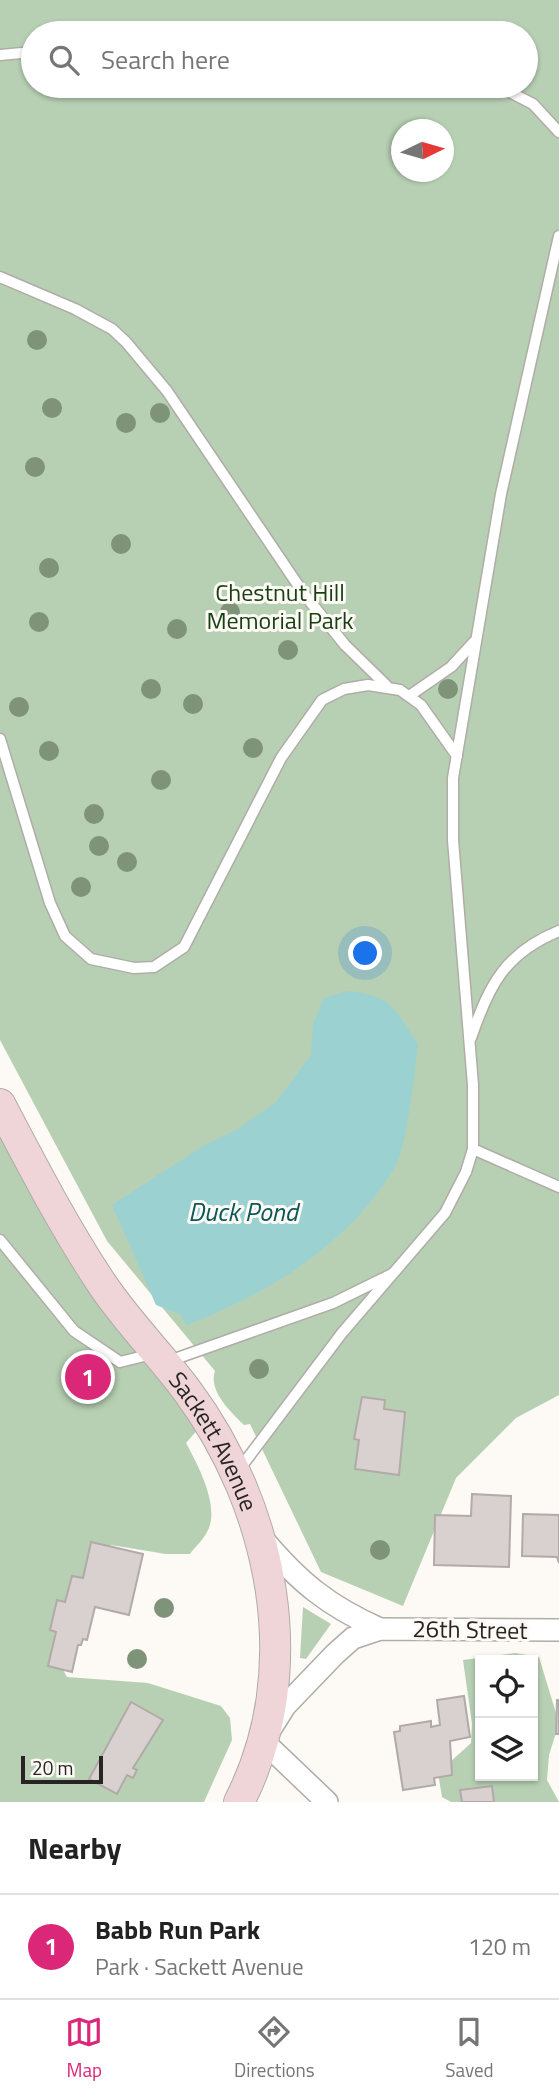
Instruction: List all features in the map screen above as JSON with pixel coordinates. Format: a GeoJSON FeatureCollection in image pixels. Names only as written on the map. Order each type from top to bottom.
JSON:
{"type":"FeatureCollection","features":[{"type":"Feature","properties":{"kind":"street","name":"Sackett Avenue"},"geometry":{"type":"LineString","coordinates":[[0,1104],[79,1249],[159,1358],[188,1391],[236,1474],[261,1536],[275,1628],[270,1705],[263,1741],[239,1802]]}},
{"type":"Feature","properties":{"kind":"street","name":"26th Street"},"geometry":{"type":"LineString","coordinates":[[261,1536],[312,1591],[342,1612],[380,1629]]}},
{"type":"Feature","properties":{"kind":"street","name":"26th Street"},"geometry":{"type":"LineString","coordinates":[[263,1741],[285,1706],[353,1638],[380,1629],[559,1630]]}},
{"type":"Feature","properties":{"kind":"street"},"geometry":{"type":"LineString","coordinates":[[263,1741],[327,1802]]}},
{"type":"Feature","properties":{"kind":"lane"},"geometry":{"type":"LineString","coordinates":[[0,55],[21,53]]}},
{"type":"Feature","properties":{"kind":"lane"},"geometry":{"type":"LineString","coordinates":[[521,98],[533,104],[559,132]]}},
{"type":"Feature","properties":{"kind":"lane"},"geometry":{"type":"LineString","coordinates":[[236,1474],[342,1333],[399,1270],[445,1213],[466,1172],[473,1149],[469,1044],[453,840],[453,778],[501,494],[559,236]]}},
{"type":"Feature","properties":{"kind":"lane"},"geometry":{"type":"LineString","coordinates":[[0,277],[75,309],[112,329],[126,342],[167,391],[304,594],[345,645],[386,685],[421,705],[457,756]]}},
{"type":"Feature","properties":{"kind":"lane"},"geometry":{"type":"LineString","coordinates":[[409,696],[451,667],[475,642]]}},
{"type":"Feature","properties":{"kind":"lane"},"geometry":{"type":"LineString","coordinates":[[0,739],[50,903],[65,936],[91,959],[113,966],[154,967],[184,947],[261,794],[302,725],[322,700],[344,689],[386,685]]}},
{"type":"Feature","properties":{"kind":"lane"},"geometry":{"type":"LineString","coordinates":[[469,1044],[482,1007],[505,965],[534,941],[559,931]]}},
{"type":"Feature","properties":{"kind":"lane"},"geometry":{"type":"LineString","coordinates":[[473,1149],[559,1187]]}},
{"type":"Feature","properties":{"kind":"lane"},"geometry":{"type":"LineString","coordinates":[[0,1240],[74,1331],[120,1362],[159,1358],[332,1303],[399,1270]]}},
{"type":"Feature","properties":{"kind":"green space","name":"Chestnut Hill Memorial Park"},"geometry":{"type":"Polygon","coordinates":[[[0,0],[559,0],[559,1395],[516,1418],[456,1478],[403,1606],[321,1572],[250,1424],[244,1425],[218,1393],[215,1371],[107,1241],[0,1040],[0,0]]]}},
{"type":"Feature","properties":{"kind":"green space"},"geometry":{"type":"Polygon","coordinates":[[[0,1104],[206,1420],[186,1443],[202,1474],[210,1499],[211,1522],[205,1535],[190,1554],[166,1554],[111,1545],[57,1612],[53,1652],[67,1677],[148,1683],[221,1706],[230,1718],[232,1740],[204,1802],[0,1802],[0,1104]]]}},
{"type":"Feature","properties":{"kind":"green space"},"geometry":{"type":"Polygon","coordinates":[[[303,1607],[331,1624],[306,1659],[300,1658],[303,1607]]]}},
{"type":"Feature","properties":{"kind":"green space"},"geometry":{"type":"Polygon","coordinates":[[[539,1657],[559,1723],[549,1755],[547,1780],[559,1802],[451,1802],[442,1797],[438,1773],[471,1743],[472,1724],[463,1660],[475,1658],[475,1781],[538,1781],[539,1657]]]}},
{"type":"Feature","properties":{"kind":"water","name":"Duck Pond"},"geometry":{"type":"Polygon","coordinates":[[[347,991],[383,1000],[397,1013],[418,1044],[407,1125],[396,1165],[356,1219],[305,1263],[248,1298],[186,1325],[181,1315],[156,1305],[112,1205],[203,1146],[236,1130],[276,1102],[311,1055],[313,1024],[324,998],[347,991]]]}},
{"type":"Feature","properties":{"kind":"building"},"geometry":{"type":"Polygon","coordinates":[[[362,1397],[385,1400],[384,1409],[405,1412],[399,1475],[355,1469],[359,1440],[354,1439],[362,1397]]]}},
{"type":"Feature","properties":{"kind":"building"},"geometry":{"type":"Polygon","coordinates":[[[472,1494],[511,1496],[509,1567],[434,1565],[435,1515],[471,1516],[472,1494]]]}},
{"type":"Feature","properties":{"kind":"building"},"geometry":{"type":"Polygon","coordinates":[[[523,1514],[559,1515],[559,1563],[557,1557],[522,1556],[523,1514]]]}},
{"type":"Feature","properties":{"kind":"building"},"geometry":{"type":"Polygon","coordinates":[[[91,1542],[143,1554],[129,1615],[95,1607],[87,1640],[83,1639],[81,1645],[78,1645],[72,1672],[48,1666],[56,1632],[50,1630],[57,1600],[65,1602],[72,1576],[83,1578],[91,1542]]]}},
{"type":"Feature","properties":{"kind":"building"},"geometry":{"type":"Polygon","coordinates":[[[464,1696],[470,1737],[450,1741],[452,1775],[434,1778],[435,1785],[403,1790],[394,1732],[400,1731],[400,1726],[431,1721],[431,1727],[440,1725],[437,1700],[464,1696]]]}},
{"type":"Feature","properties":{"kind":"building"},"geometry":{"type":"Polygon","coordinates":[[[559,1700],[559,1734],[556,1734],[559,1700]]]}},
{"type":"Feature","properties":{"kind":"building"},"geometry":{"type":"Polygon","coordinates":[[[131,1702],[163,1720],[133,1768],[137,1770],[133,1778],[127,1775],[117,1794],[89,1779],[131,1702]]]}},
{"type":"Feature","properties":{"kind":"building"},"geometry":{"type":"Polygon","coordinates":[[[492,1786],[494,1802],[462,1802],[460,1790],[492,1786]]]}},
{"type":"Feature","properties":{"kind":"place","name":"Babb Run Park"},"geometry":{"type":"Point","coordinates":[88,1377]}}]}
